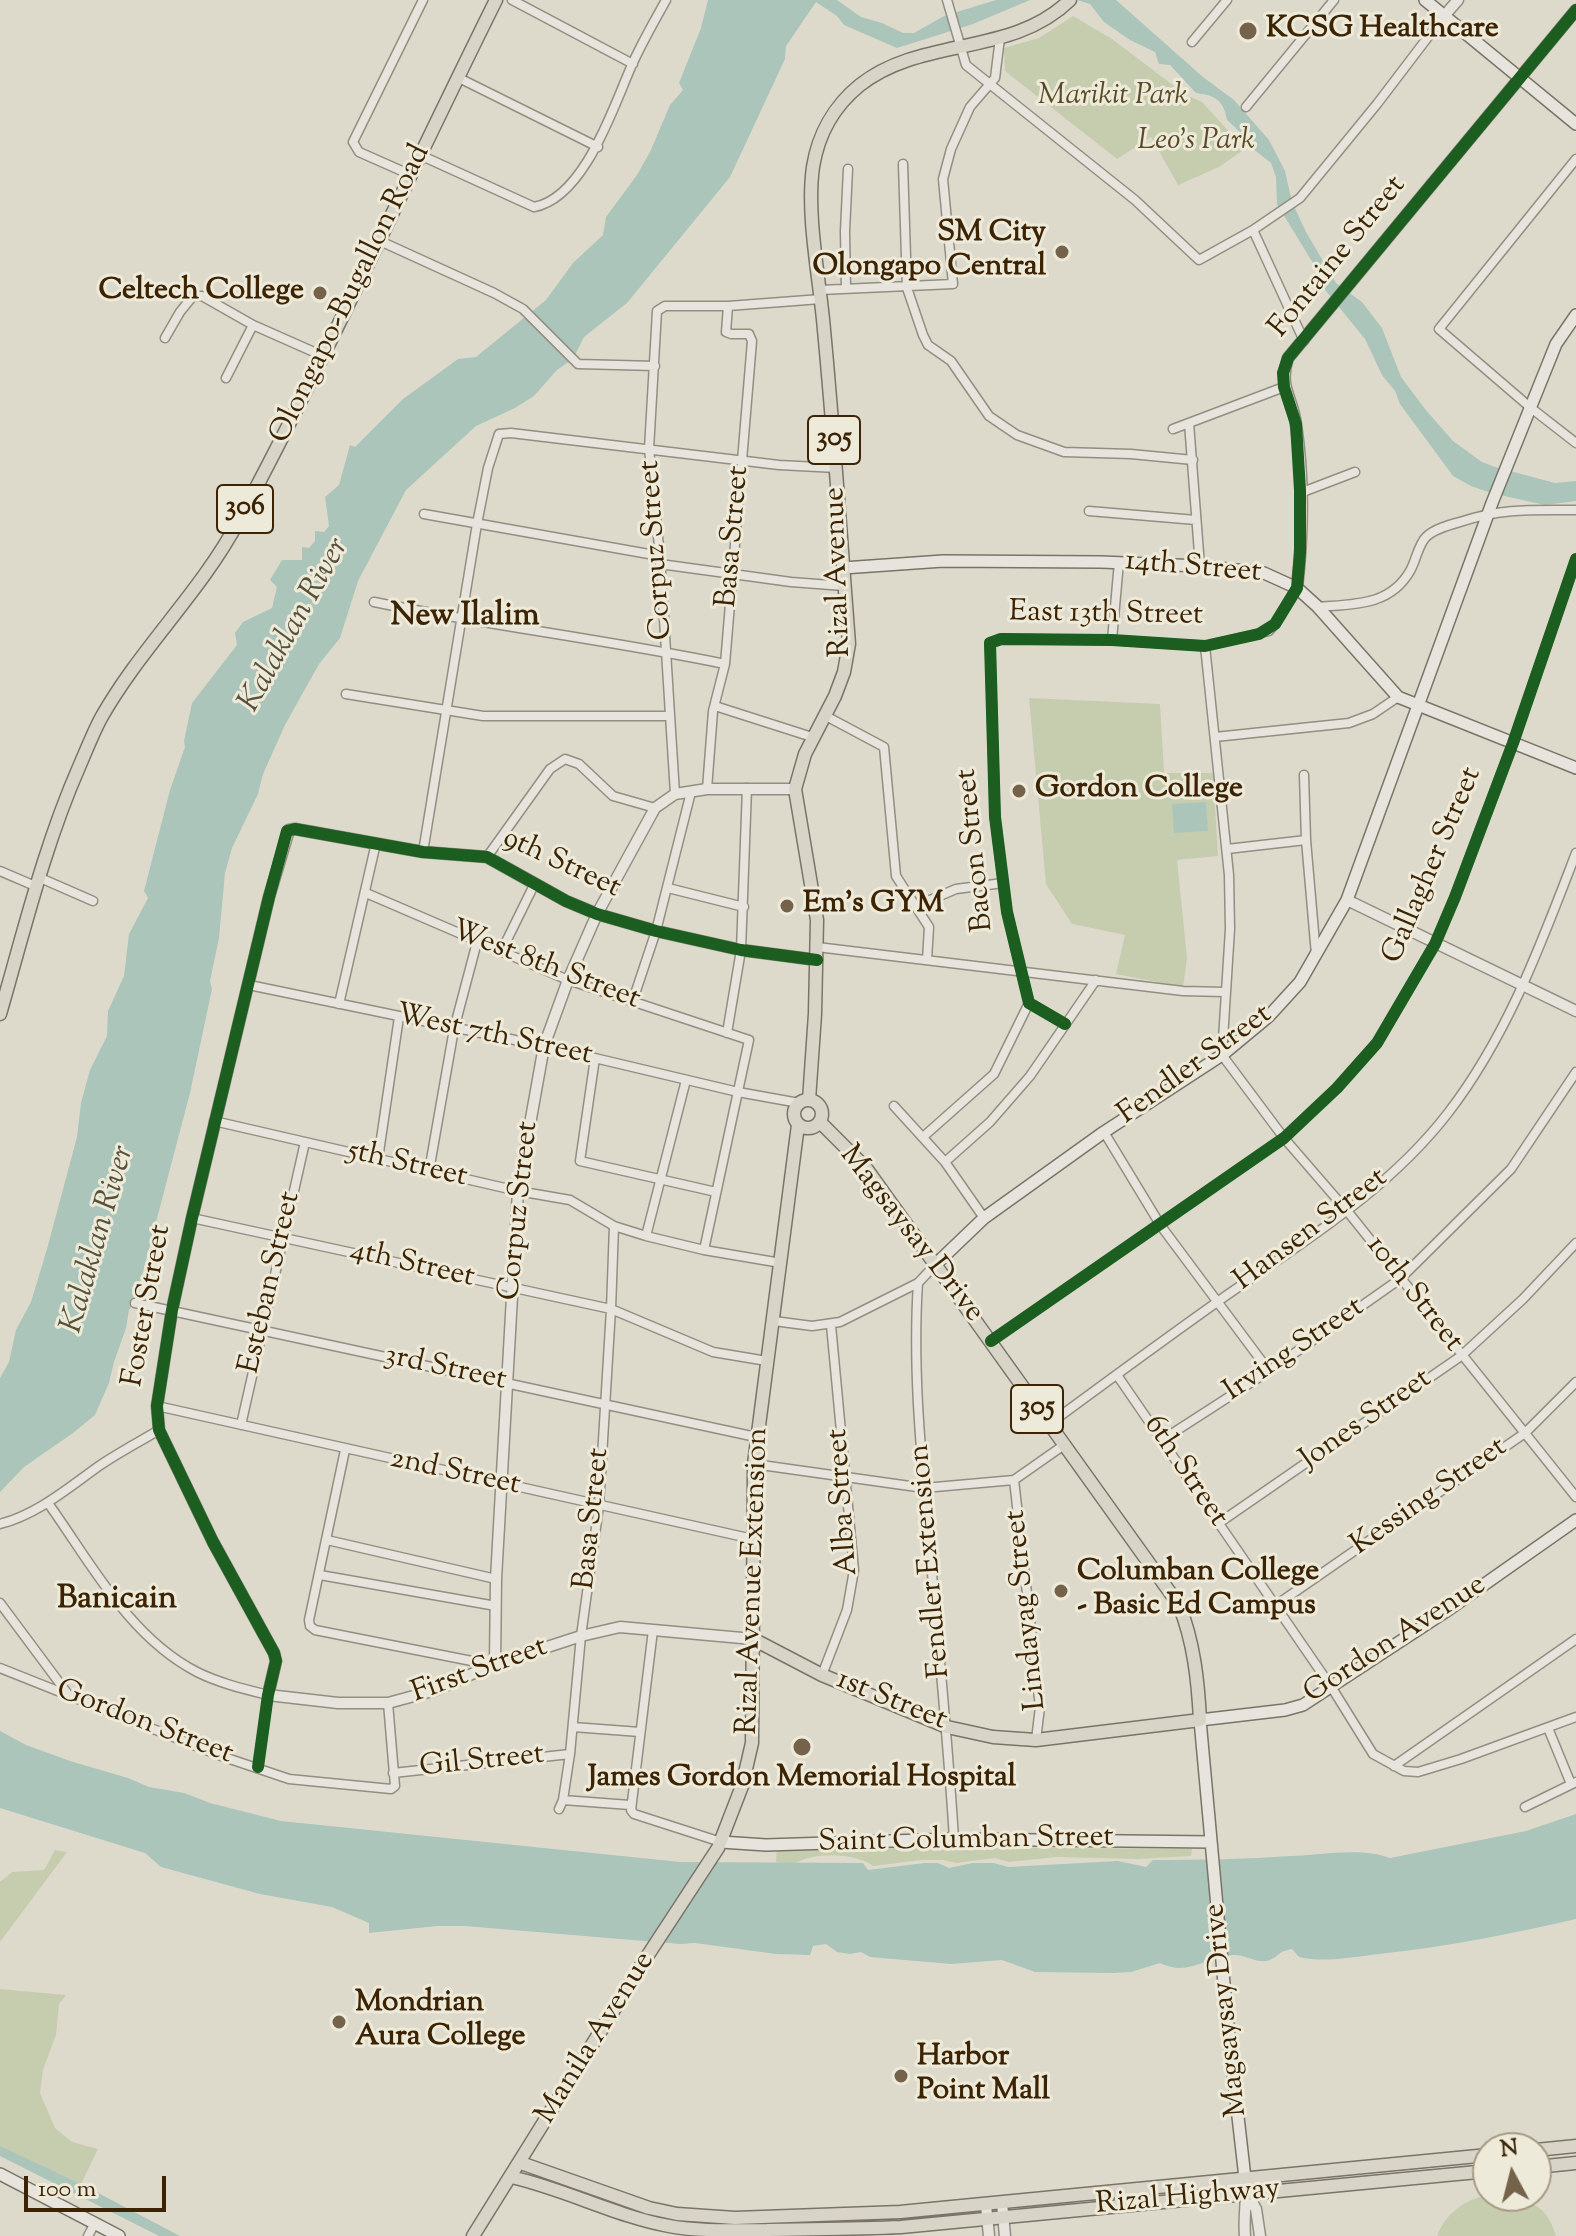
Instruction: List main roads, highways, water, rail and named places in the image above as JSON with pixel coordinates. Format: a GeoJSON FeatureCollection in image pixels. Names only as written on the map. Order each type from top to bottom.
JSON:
{"type":"FeatureCollection","features":[{"type":"Feature","properties":{"kind":"main road","name":"Olongapo-Bugallon Road"},"geometry":{"type":"LineString","coordinates":[[0,1014],[36,882],[66,796],[100,721],[128,674],[213,565],[260,482],[496,0]]}},
{"type":"Feature","properties":{"kind":"main road","name":"Rizal Avenue"},"geometry":{"type":"LineString","coordinates":[[804,1102],[817,954],[817,920],[795,789],[812,737],[844,672],[849,644],[837,468],[811,191],[819,143],[828,121],[842,101],[877,72],[959,41],[1000,38],[1037,26],[1070,0]]}},
{"type":"Feature","properties":{"kind":"main road"},"geometry":{"type":"LineString","coordinates":[[1425,0],[1576,124]]}},
{"type":"Feature","properties":{"kind":"main road","name":"Fendler Street"},"geometry":{"type":"LineString","coordinates":[[936,1264],[984,1218],[1251,1033],[1287,998],[1316,957],[1347,900],[1504,473],[1556,344],[1576,315]]}},
{"type":"Feature","properties":{"kind":"main road","name":"14th Street"},"geometry":{"type":"LineString","coordinates":[[843,568],[943,561],[1119,562],[1264,573],[1297,588],[1318,607],[1398,697],[1576,768]]}},
{"type":"Feature","properties":{"kind":"main road","name":"305"},"geometry":{"type":"LineString","coordinates":[[798,1125],[794,1116],[804,1102],[817,1103],[822,1110],[820,1122]]}},
{"type":"Feature","properties":{"kind":"main road"},"geometry":{"type":"LineString","coordinates":[[798,1125],[810,1129],[820,1122]]}},
{"type":"Feature","properties":{"kind":"main road","name":"Magsaysay Drive"},"geometry":{"type":"LineString","coordinates":[[820,1122],[866,1168],[1179,1605],[1188,1628],[1195,1665],[1200,1720]]}},
{"type":"Feature","properties":{"kind":"main road","name":"Rizal Avenue Extension"},"geometry":{"type":"LineString","coordinates":[[721,1842],[742,1786],[752,1743],[756,1437],[798,1125]]}},
{"type":"Feature","properties":{"kind":"main road","name":"Gordon Avenue"},"geometry":{"type":"LineString","coordinates":[[1200,1720],[1303,1705],[1576,1520]]}},
{"type":"Feature","properties":{"kind":"main road","name":"1st Street"},"geometry":{"type":"LineString","coordinates":[[753,1639],[822,1675],[947,1727],[993,1737],[1036,1740],[1200,1720]]}},
{"type":"Feature","properties":{"kind":"main road","name":"305"},"geometry":{"type":"LineString","coordinates":[[1200,1720],[1211,1842]]}},
{"type":"Feature","properties":{"kind":"main road","name":"Saint Columban Street"},"geometry":{"type":"LineString","coordinates":[[721,1842],[766,1845],[954,1839],[1211,1842]]}},
{"type":"Feature","properties":{"kind":"main road","name":"Manila Avenue"},"geometry":{"type":"LineString","coordinates":[[473,2236],[721,1842]]}},
{"type":"Feature","properties":{"kind":"main road","name":"Magsaysay Drive"},"geometry":{"type":"LineString","coordinates":[[1211,1842],[1245,2178]]}},
{"type":"Feature","properties":{"kind":"main road"},"geometry":{"type":"LineString","coordinates":[[1552,2148],[1576,2146]]}},
{"type":"Feature","properties":{"kind":"main road","name":"Rizal Highway"},"geometry":{"type":"LineString","coordinates":[[521,2163],[642,2206],[677,2214],[735,2218],[900,2212],[986,2205],[1472,2157]]}},
{"type":"Feature","properties":{"kind":"main road"},"geometry":{"type":"LineString","coordinates":[[1552,2165],[1576,2163]]}},
{"type":"Feature","properties":{"kind":"main road","name":"Rizal Highway"},"geometry":{"type":"LineString","coordinates":[[511,2177],[537,2182],[645,2221],[669,2226],[713,2231],[818,2233],[987,2220],[1472,2172]]}},
{"type":"Feature","properties":{"kind":"main road"},"geometry":{"type":"LineString","coordinates":[[0,2174],[119,2236]]}},
{"type":"Feature","properties":{"kind":"water","name":"Kalaklan River"},"geometry":{"type":"Polygon","coordinates":[[[708,0],[837,0],[861,17],[903,33],[914,33],[944,16],[996,0],[1030,0],[973,24],[897,48],[844,25],[837,16],[816,2],[786,46],[785,59],[730,177],[627,303],[584,337],[573,359],[557,370],[534,396],[476,426],[406,490],[358,581],[340,638],[319,664],[285,725],[263,774],[258,794],[232,848],[225,873],[219,938],[210,981],[212,989],[190,1093],[135,1302],[129,1310],[109,1383],[95,1415],[24,1467],[0,1492],[0,1378],[9,1362],[16,1330],[31,1302],[47,1249],[77,1137],[81,1103],[90,1070],[107,1036],[108,1011],[124,976],[129,934],[148,898],[144,891],[170,790],[185,747],[192,703],[237,645],[235,633],[243,622],[272,608],[277,587],[270,580],[282,560],[302,560],[302,547],[309,548],[315,541],[315,531],[324,532],[329,526],[325,497],[339,485],[350,445],[355,447],[403,399],[458,359],[476,357],[546,300],[573,263],[603,235],[606,217],[637,175],[670,105],[683,90],[679,83],[701,28],[708,0]]]}},
{"type":"Feature","properties":{"kind":"water"},"geometry":{"type":"Polygon","coordinates":[[[1077,0],[1116,0],[1203,77],[1234,100],[1269,140],[1285,171],[1292,202],[1306,232],[1336,283],[1362,302],[1382,328],[1401,377],[1453,441],[1482,462],[1495,467],[1555,483],[1576,481],[1576,501],[1545,505],[1491,493],[1453,476],[1400,404],[1365,339],[1322,286],[1322,278],[1277,204],[1276,177],[1271,163],[1252,148],[1227,120],[1217,100],[1196,93],[1170,65],[1159,64],[1155,52],[1104,22],[1090,4],[1077,0]]]}},
{"type":"Feature","properties":{"kind":"water"},"geometry":{"type":"Polygon","coordinates":[[[1206,802],[1208,831],[1174,833],[1172,804],[1206,802]]]}},
{"type":"Feature","properties":{"kind":"water"},"geometry":{"type":"Polygon","coordinates":[[[0,1731],[26,1745],[149,1787],[184,1793],[281,1821],[680,1862],[863,1863],[868,1870],[925,1863],[938,1863],[949,1868],[973,1863],[1008,1867],[1118,1861],[1146,1867],[1153,1860],[1239,1859],[1341,1852],[1390,1858],[1526,1831],[1576,1814],[1576,1919],[1454,1944],[1349,1958],[1309,1959],[1299,1957],[1292,1949],[1266,1961],[1233,1955],[1188,1967],[1170,1967],[1160,1963],[1131,1972],[1113,1973],[1035,1972],[1002,1960],[951,1964],[870,1957],[861,1952],[837,1952],[826,1944],[813,1946],[810,1955],[465,1926],[369,1933],[369,1923],[332,1907],[260,1894],[161,1867],[145,1853],[0,1808],[0,1731]]]}},
{"type":"Feature","properties":{"kind":"water"},"geometry":{"type":"Polygon","coordinates":[[[0,2146],[180,2236],[159,2236],[0,2156],[0,2146]]]}},
{"type":"Feature","properties":{"kind":"place","name":"KCSG Healthcare"},"geometry":{"type":"Point","coordinates":[1248,31]}},
{"type":"Feature","properties":{"kind":"place","name":"SM City Olongapo Central"},"geometry":{"type":"Point","coordinates":[1062,252]}},
{"type":"Feature","properties":{"kind":"place","name":"Celtech College"},"geometry":{"type":"Point","coordinates":[320,293]}},
{"type":"Feature","properties":{"kind":"place","name":"Gordon College"},"geometry":{"type":"Point","coordinates":[1019,791]}},
{"type":"Feature","properties":{"kind":"place","name":"Em's GYM"},"geometry":{"type":"Point","coordinates":[787,906]}},
{"type":"Feature","properties":{"kind":"place","name":"Columban College - Basic Ed Campus"},"geometry":{"type":"Point","coordinates":[1061,1591]}},
{"type":"Feature","properties":{"kind":"place","name":"James Gordon Memorial Hospital"},"geometry":{"type":"Point","coordinates":[802,1747]}},
{"type":"Feature","properties":{"kind":"place","name":"Mondrian Aura College"},"geometry":{"type":"Point","coordinates":[339,2022]}},
{"type":"Feature","properties":{"kind":"place","name":"Harbor Point Mall"},"geometry":{"type":"Point","coordinates":[901,2076]}},
{"type":"Feature","properties":{"kind":"district","name":"New Ilalim"},"geometry":{"type":"Point","coordinates":[465,619]}},
{"type":"Feature","properties":{"kind":"district","name":"Banicain"},"geometry":{"type":"Point","coordinates":[117,1602]}},
{"type":"Feature","properties":{"kind":"park label","name":"Marikit Park"},"geometry":{"type":"Point","coordinates":[1113,98]}},
{"type":"Feature","properties":{"kind":"park label","name":"Leo's Park"},"geometry":{"type":"Point","coordinates":[1196,143]}}]}
